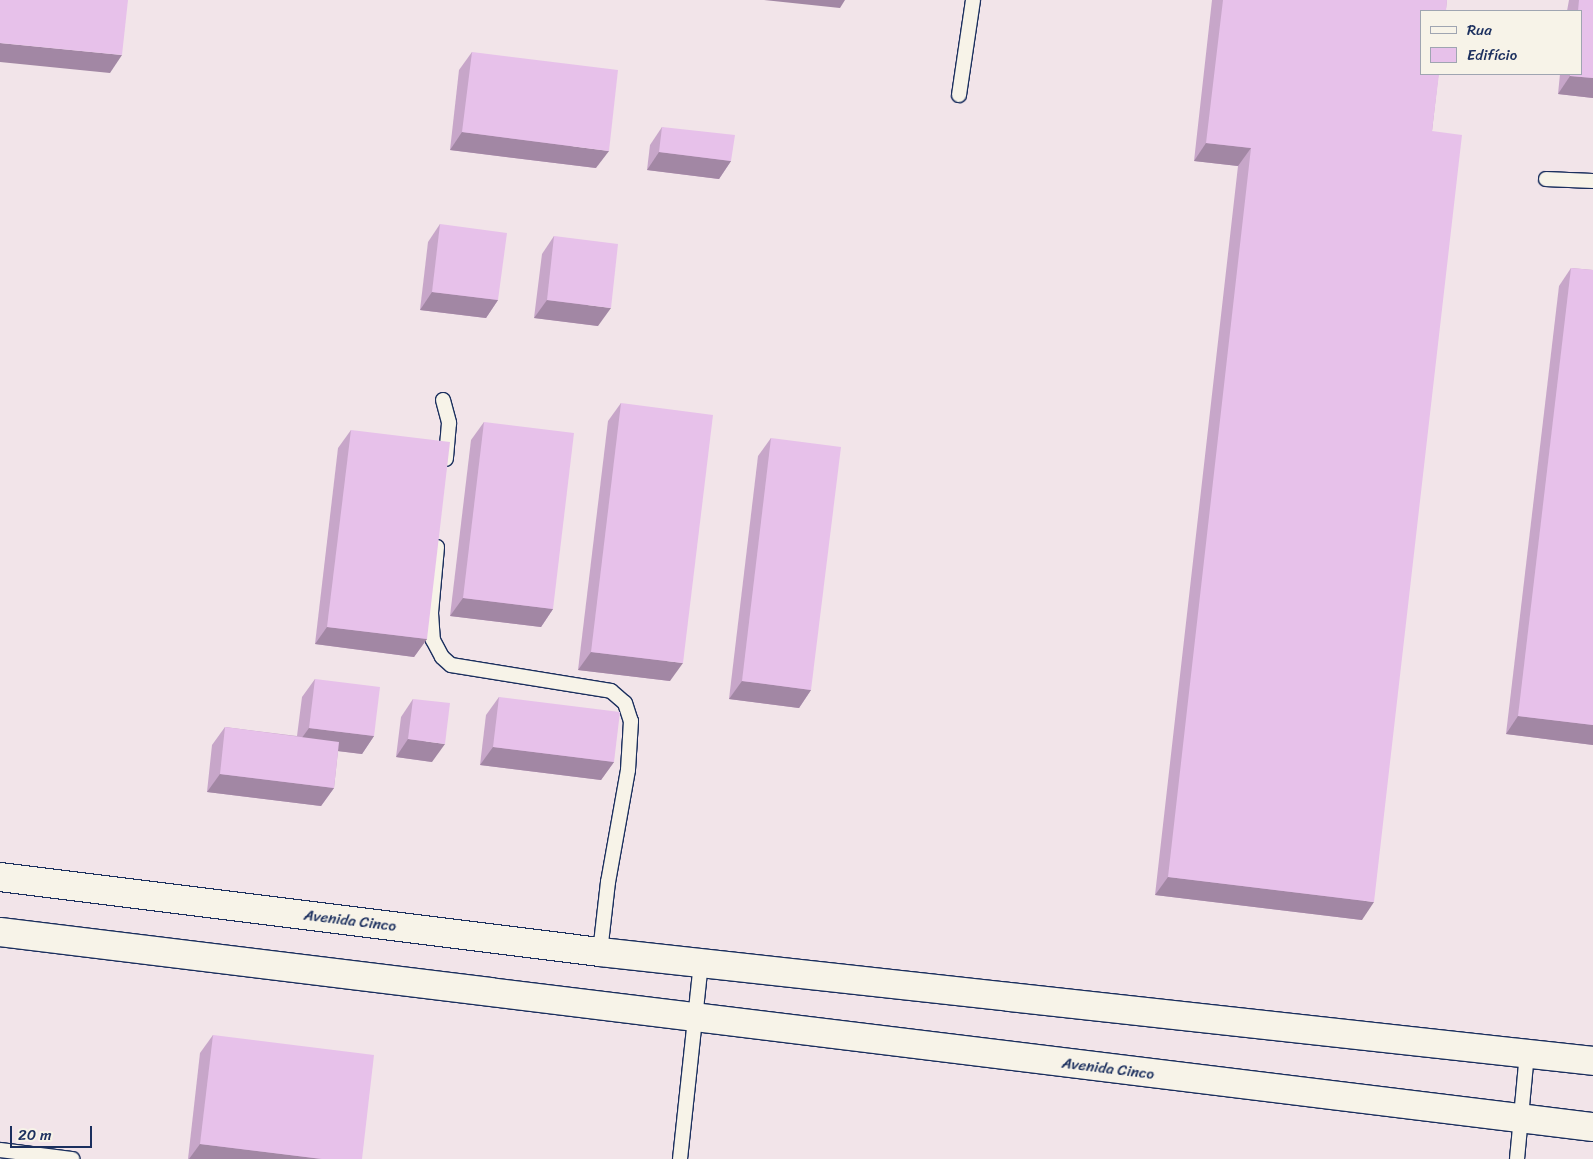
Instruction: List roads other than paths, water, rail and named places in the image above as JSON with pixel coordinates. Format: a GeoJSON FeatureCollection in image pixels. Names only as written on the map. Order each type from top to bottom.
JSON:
{"type":"FeatureCollection","features":[{"type":"Feature","properties":{"kind":"street","name":"Avenida Cinco"},"geometry":{"type":"LineString","coordinates":[[0,877],[600,952],[1593,1061]]}},
{"type":"Feature","properties":{"kind":"street","name":"Avenida Cinco"},"geometry":{"type":"LineString","coordinates":[[0,932],[1593,1127]]}},
{"type":"Feature","properties":{"kind":"lane"},"geometry":{"type":"LineString","coordinates":[[959,95],[973,0]]}},
{"type":"Feature","properties":{"kind":"lane"},"geometry":{"type":"LineString","coordinates":[[1546,179],[1593,181]]}},
{"type":"Feature","properties":{"kind":"lane"},"geometry":{"type":"LineString","coordinates":[[443,400],[449,423],[445,470]]}},
{"type":"Feature","properties":{"kind":"lane"},"geometry":{"type":"LineString","coordinates":[[438,537],[431,613],[433,640],[442,657],[450,666],[611,691],[625,703],[631,720],[628,770],[608,882],[600,952]]}},
{"type":"Feature","properties":{"kind":"lane"},"geometry":{"type":"LineString","coordinates":[[680,1159],[701,963]]}},
{"type":"Feature","properties":{"kind":"lane"},"geometry":{"type":"LineString","coordinates":[[1517,1159],[1527,1053]]}},
{"type":"Feature","properties":{"kind":"lane"},"geometry":{"type":"LineString","coordinates":[[0,1150],[72,1159]]}}]}
